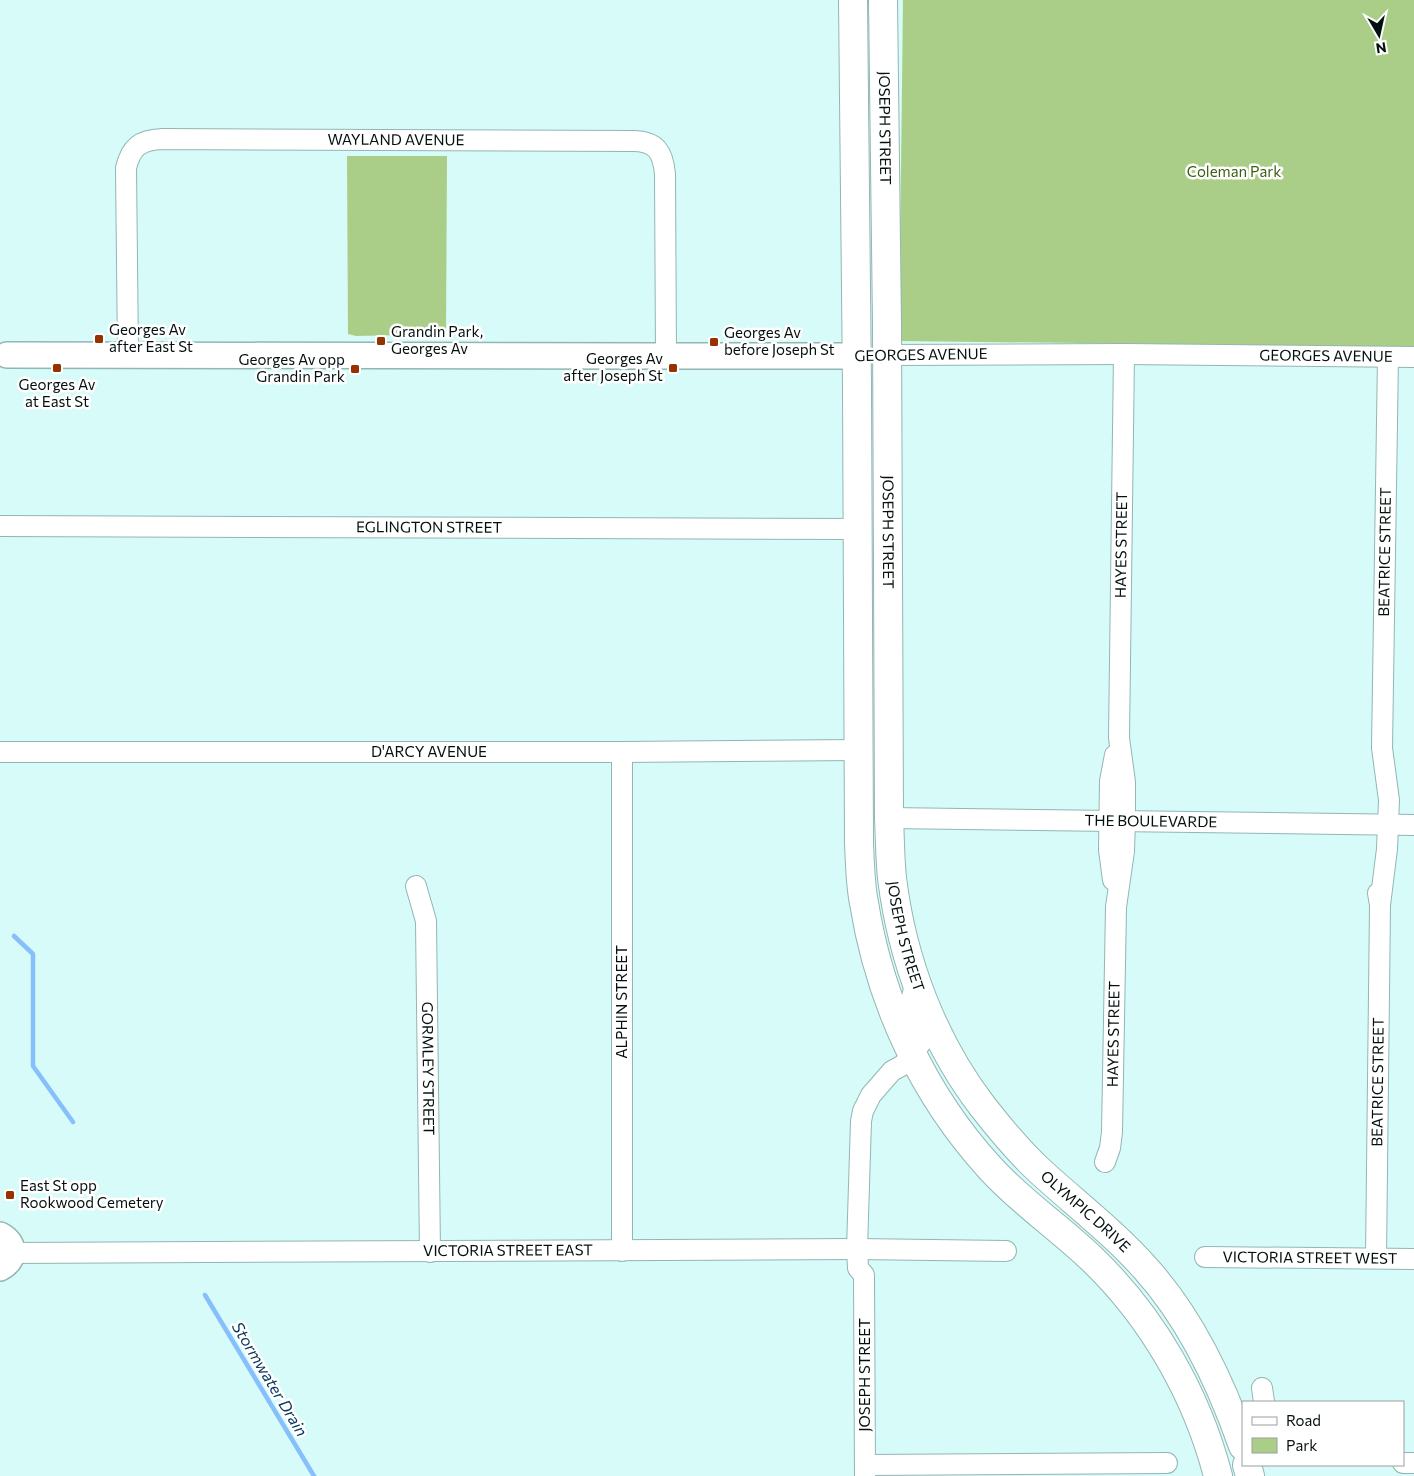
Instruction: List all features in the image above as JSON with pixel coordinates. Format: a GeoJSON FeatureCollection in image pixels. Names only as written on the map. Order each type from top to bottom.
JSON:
{"type":"FeatureCollection","features":[{"type":"Feature","properties":{"kind":"highway","name":"JOSEPH STREET"},"geometry":{"type":"LineString","coordinates":[[853,0],[858,843],[864,904],[878,970],[897,1022],[908,1060]]}},
{"type":"Feature","properties":{"kind":"highway","name":"JOSEPH STREET"},"geometry":{"type":"LineString","coordinates":[[884,0],[888,355],[889,818],[892,878],[900,924],[916,982]]}},
{"type":"Feature","properties":{"kind":"highway","name":"GEORGES AVENUE"},"geometry":{"type":"LineString","coordinates":[[856,356],[888,355]]}},
{"type":"Feature","properties":{"kind":"highway","name":"OLYMPIC DRIVE"},"geometry":{"type":"LineString","coordinates":[[916,982],[931,1020],[946,1050],[970,1089],[992,1118],[1025,1156],[1118,1241],[1165,1291],[1182,1317],[1218,1382],[1242,1443]]}},
{"type":"Feature","properties":{"kind":"highway","name":"OLYMPIC DRIVE"},"geometry":{"type":"LineString","coordinates":[[908,1060],[991,1169],[1029,1205],[1093,1260],[1130,1300],[1151,1328],[1169,1357],[1193,1404],[1207,1437],[1218,1476]]}},
{"type":"Feature","properties":{"kind":"main road","name":"GEORGES AVENUE"},"geometry":{"type":"LineString","coordinates":[[2,355],[856,356]]}},
{"type":"Feature","properties":{"kind":"street","name":"WAYLAND AVENUE"},"geometry":{"type":"LineString","coordinates":[[128,355],[126,168],[134,148],[142,142],[152,139],[172,139],[633,140],[651,144],[663,158],[666,174],[666,356]]}},
{"type":"Feature","properties":{"kind":"street","name":"GEORGES AVENUE"},"geometry":{"type":"LineString","coordinates":[[888,355],[1124,354],[1414,357]]}},
{"type":"Feature","properties":{"kind":"street","name":"HAYES STREET"},"geometry":{"type":"LineString","coordinates":[[1105,1162],[1110,1148],[1112,1132],[1116,907],[1124,851],[1117,821],[1125,782],[1119,738],[1124,354]]}},
{"type":"Feature","properties":{"kind":"street","name":"BEATRICE STREET"},"geometry":{"type":"LineString","coordinates":[[1376,1258],[1380,905],[1387,849],[1381,824],[1388,800],[1382,748],[1388,357]]}},
{"type":"Feature","properties":{"kind":"street","name":"EGLINGTON STREET"},"geometry":{"type":"LineString","coordinates":[[0,526],[856,529]]}},
{"type":"Feature","properties":{"kind":"street","name":"D'ARCY AVENUE"},"geometry":{"type":"LineString","coordinates":[[0,752],[858,750]]}},
{"type":"Feature","properties":{"kind":"street","name":"ALPHIN STREET"},"geometry":{"type":"LineString","coordinates":[[622,752],[622,1251]]}},
{"type":"Feature","properties":{"kind":"street","name":"THE BOULEVARDE"},"geometry":{"type":"LineString","coordinates":[[889,818],[1414,825]]}},
{"type":"Feature","properties":{"kind":"street","name":"GORMLEY STREET"},"geometry":{"type":"LineString","coordinates":[[416,886],[426,921],[430,1252]]}},
{"type":"Feature","properties":{"kind":"street","name":"JOSEPH STREET"},"geometry":{"type":"LineString","coordinates":[[865,1470],[864,1275],[858,1268],[864,1250],[864,1174],[861,1121],[863,1111],[871,1095],[892,1071],[908,1060],[921,1043],[911,1001],[916,982]]}},
{"type":"Feature","properties":{"kind":"street","name":"VICTORIA STREET EAST"},"geometry":{"type":"LineString","coordinates":[[4,1252],[1006,1251]]}},
{"type":"Feature","properties":{"kind":"street","name":"VICTORIA STREET WEST"},"geometry":{"type":"LineString","coordinates":[[1205,1256],[1414,1259]]}},
{"type":"Feature","properties":{"kind":"street"},"geometry":{"type":"LineString","coordinates":[[865,1470],[1072,1470],[1167,1463]]}},
{"type":"Feature","properties":{"kind":"green space","name":"Coleman Park"},"geometry":{"type":"Polygon","coordinates":[[[903,0],[1414,0],[1414,347],[899,341],[903,0]]]}},
{"type":"Feature","properties":{"kind":"green space"},"geometry":{"type":"Polygon","coordinates":[[[347,156],[447,156],[446,334],[356,336],[348,334],[347,156]]]}},
{"type":"Feature","properties":{"kind":"waterway"},"geometry":{"type":"LineString","coordinates":[[14,936],[33,954],[33,1066],[73,1122]]}},
{"type":"Feature","properties":{"kind":"waterway","name":"Stormwater Drain"},"geometry":{"type":"LineString","coordinates":[[205,1295],[314,1476]]}},
{"type":"Feature","properties":{"kind":"place","name":"Georges Av after East St"},"geometry":{"type":"Point","coordinates":[99,339]}},
{"type":"Feature","properties":{"kind":"place","name":"Grandin Park, Georges Av"},"geometry":{"type":"Point","coordinates":[381,341]}},
{"type":"Feature","properties":{"kind":"place","name":"Georges Av before Joseph St"},"geometry":{"type":"Point","coordinates":[714,342]}},
{"type":"Feature","properties":{"kind":"place","name":"Georges Av at East St"},"geometry":{"type":"Point","coordinates":[57,368]}},
{"type":"Feature","properties":{"kind":"place","name":"Georges Av after Joseph St"},"geometry":{"type":"Point","coordinates":[673,368]}},
{"type":"Feature","properties":{"kind":"place","name":"Georges Av opp Grandin Park"},"geometry":{"type":"Point","coordinates":[355,369]}},
{"type":"Feature","properties":{"kind":"place","name":"East St opp Rookwood Cemetery"},"geometry":{"type":"Point","coordinates":[10,1195]}}]}
